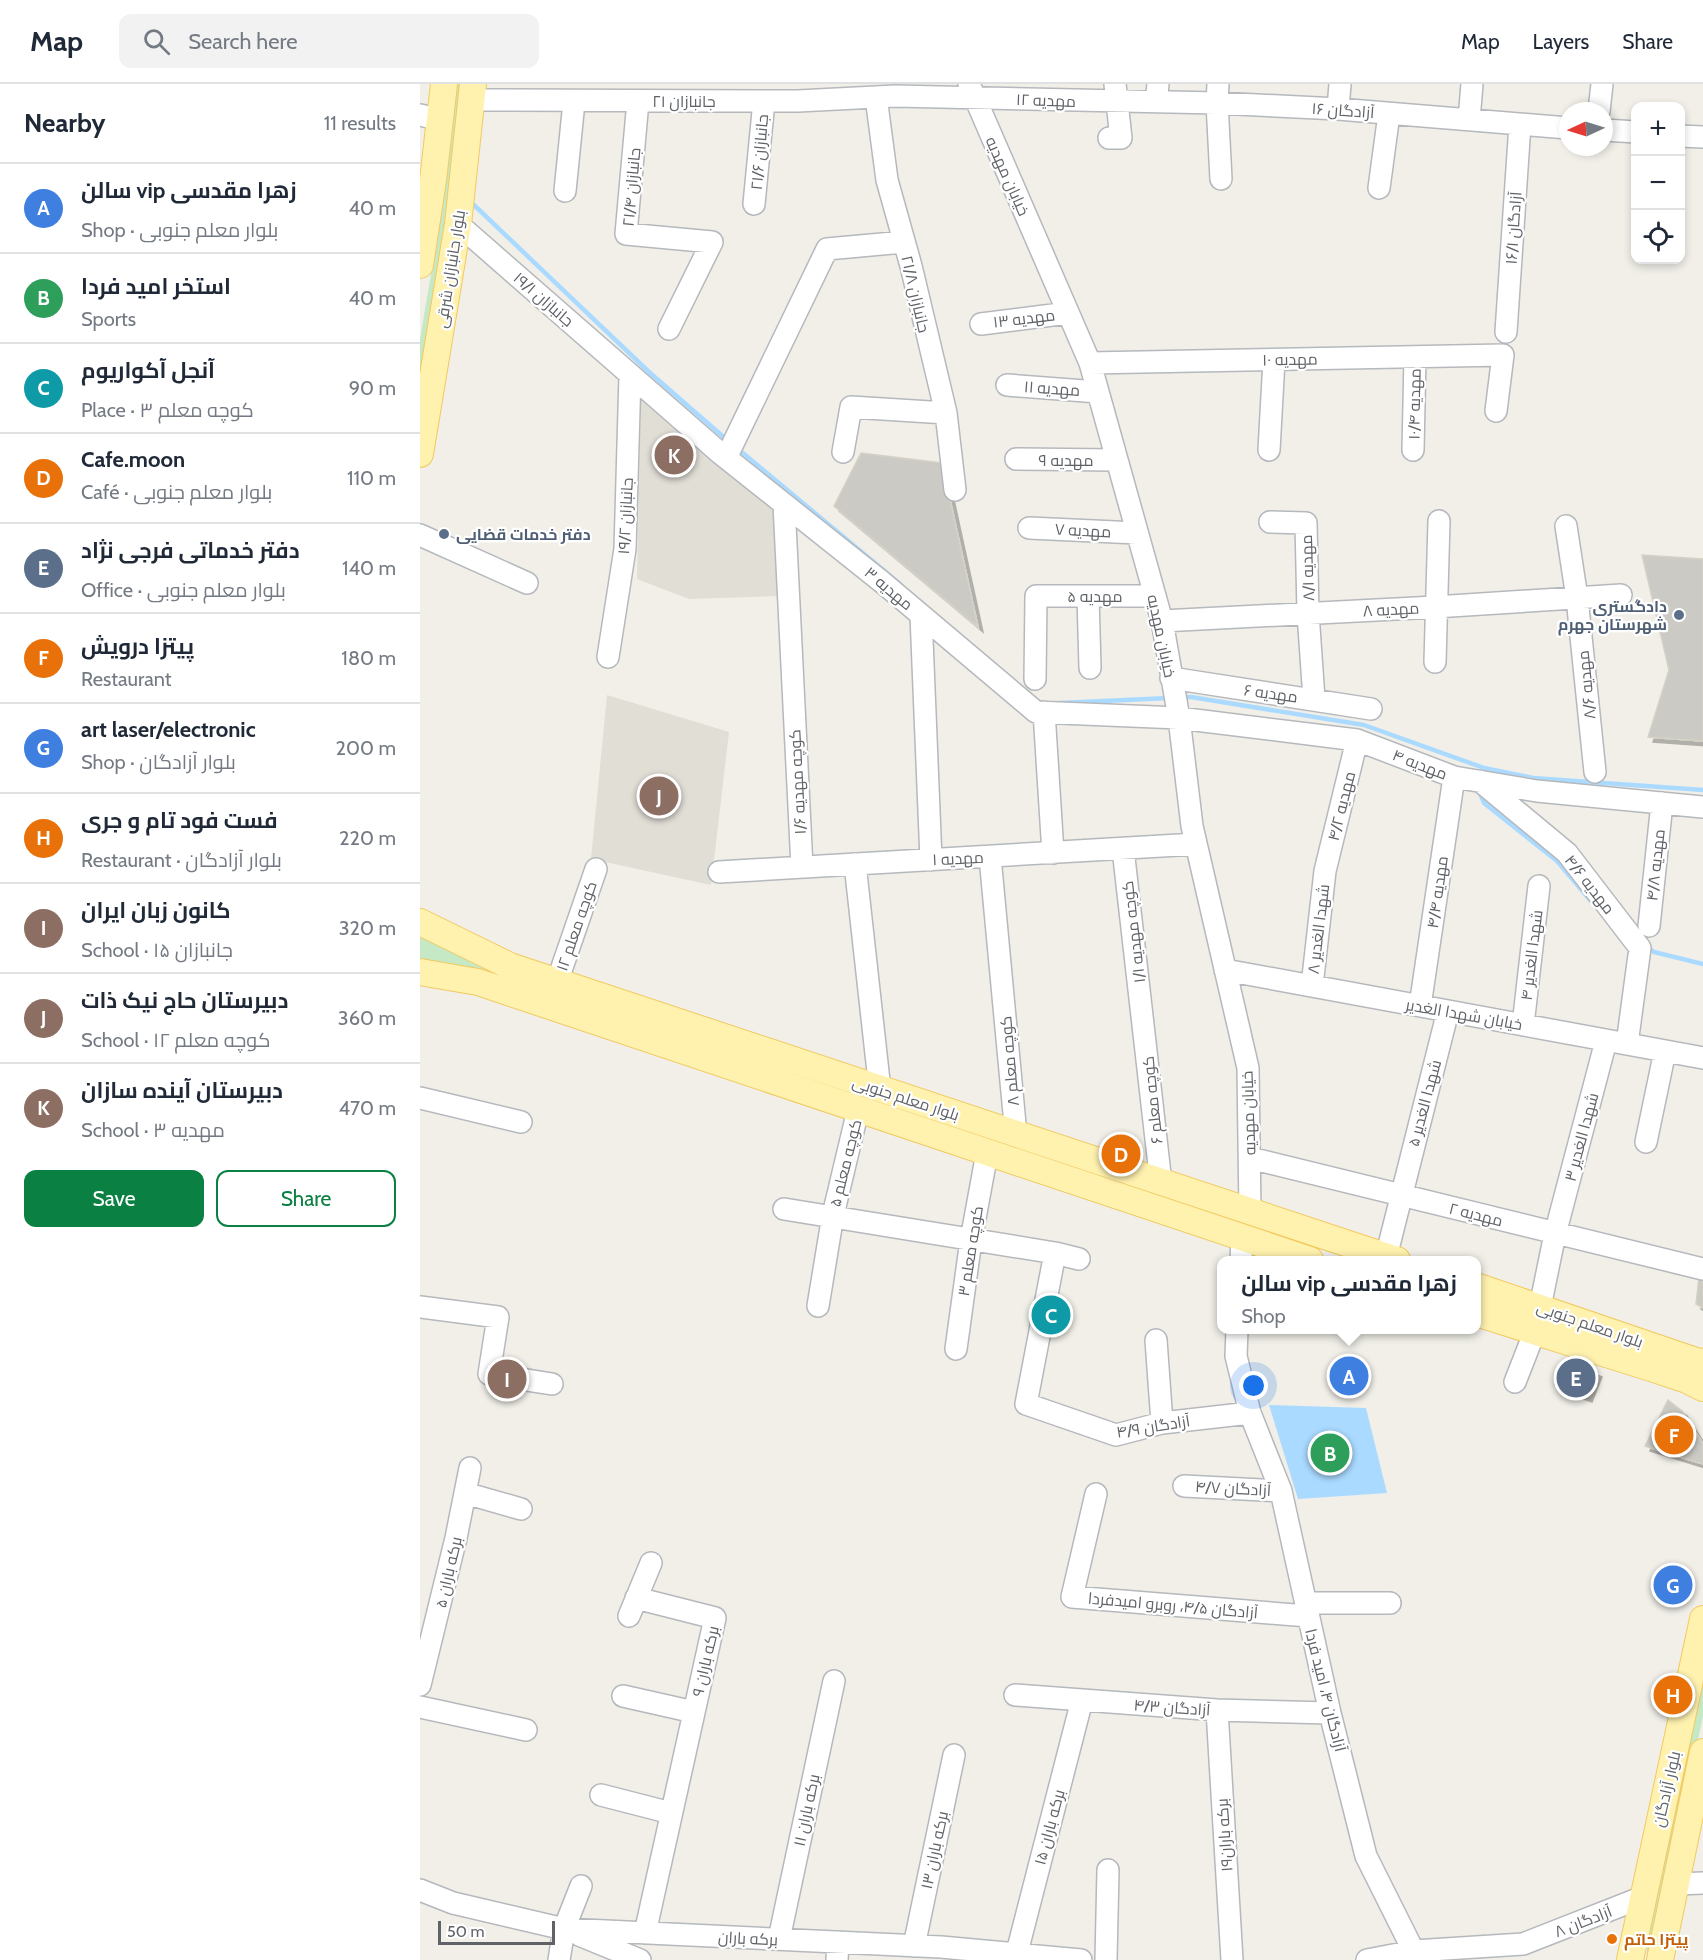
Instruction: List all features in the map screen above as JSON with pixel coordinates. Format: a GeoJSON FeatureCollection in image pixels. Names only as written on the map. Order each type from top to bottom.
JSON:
{"type":"FeatureCollection","features":[{"type":"Feature","properties":{"kind":"main road","name":"بلوار جانبازان شرقی"},"geometry":{"type":"LineString","coordinates":[[420,265],[430,117],[444,84]]}},
{"type":"Feature","properties":{"kind":"main road","name":"بلوار جانبازان شرقی"},"geometry":{"type":"LineString","coordinates":[[420,454],[458,224],[473,92]]}},
{"type":"Feature","properties":{"kind":"main road","name":"بلوار معلم جنوبی"},"geometry":{"type":"LineString","coordinates":[[420,922],[510,966],[1382,1256]]}},
{"type":"Feature","properties":{"kind":"main road","name":"بلوار معلم جنوبی"},"geometry":{"type":"LineString","coordinates":[[420,972],[478,982],[987,1154],[1242,1250],[1283,1256]]}},
{"type":"Feature","properties":{"kind":"main road","name":"بلوار معلم جنوبی"},"geometry":{"type":"LineString","coordinates":[[1481,1289],[1537,1319],[1703,1388]]}},
{"type":"Feature","properties":{"kind":"main road","name":"بلوار معلم جنوبی"},"geometry":{"type":"LineString","coordinates":[[1481,1313],[1537,1319],[1703,1362]]}},
{"type":"Feature","properties":{"kind":"main road","name":"بلوار آزادگان"},"geometry":{"type":"LineString","coordinates":[[1630,1960],[1703,1618]]}},
{"type":"Feature","properties":{"kind":"main road","name":"بلوار آزادگان"},"geometry":{"type":"LineString","coordinates":[[1660,1960],[1703,1752]]}},
{"type":"Feature","properties":{"kind":"street"},"geometry":{"type":"LineString","coordinates":[[1338,109],[1340,84]]}},
{"type":"Feature","properties":{"kind":"street"},"geometry":{"type":"LineString","coordinates":[[1469,120],[1472,84]]}},
{"type":"Feature","properties":{"kind":"street"},"geometry":{"type":"LineString","coordinates":[[1600,102],[1602,84]]}},
{"type":"Feature","properties":{"kind":"street","name":"خیابان مهدیه"},"geometry":{"type":"LineString","coordinates":[[972,91],[1090,363],[1162,621],[1179,718],[1192,826],[1248,1068],[1250,1213]]}},
{"type":"Feature","properties":{"kind":"street","name":"جانبازان ۲۱"},"geometry":{"type":"LineString","coordinates":[[473,92],[574,102],[638,101],[689,93],[764,101],[794,93],[887,92]]}},
{"type":"Feature","properties":{"kind":"street","name":"مهدیه ۱۲"},"geometry":{"type":"LineString","coordinates":[[887,92],[1116,93]]}},
{"type":"Feature","properties":{"kind":"street","name":"جانبازان ۲۱/۸"},"geometry":{"type":"LineString","coordinates":[[887,92],[886,180],[911,266],[946,413],[955,490]]}},
{"type":"Feature","properties":{"kind":"street"},"geometry":{"type":"LineString","coordinates":[[1109,138],[1121,138],[1116,93]]}},
{"type":"Feature","properties":{"kind":"street","name":"آزادگان ۱۶"},"geometry":{"type":"LineString","coordinates":[[1116,93],[1217,93],[1338,109],[1559,127]]}},
{"type":"Feature","properties":{"kind":"street"},"geometry":{"type":"LineString","coordinates":[[1217,93],[1221,179]]}},
{"type":"Feature","properties":{"kind":"street","name":"جانبازان ۲۱/۴"},"geometry":{"type":"LineString","coordinates":[[638,101],[626,234],[712,242],[669,329]]}},
{"type":"Feature","properties":{"kind":"street","name":"جانبازان ۲۱/۶"},"geometry":{"type":"LineString","coordinates":[[754,204],[764,101]]}},
{"type":"Feature","properties":{"kind":"street"},"geometry":{"type":"LineString","coordinates":[[565,191],[574,102]]}},
{"type":"Feature","properties":{"kind":"street"},"geometry":{"type":"LineString","coordinates":[[1379,188],[1389,114]]}},
{"type":"Feature","properties":{"kind":"street","name":"آزادگان ۱۶/۱"},"geometry":{"type":"LineString","coordinates":[[1506,332],[1520,124]]}},
{"type":"Feature","properties":{"kind":"street"},"geometry":{"type":"LineString","coordinates":[[1613,131],[1631,132]]}},
{"type":"Feature","properties":{"kind":"street"},"geometry":{"type":"LineString","coordinates":[[1685,136],[1703,137]]}},
{"type":"Feature","properties":{"kind":"street","name":"جانبازان ۱۹/۱"},"geometry":{"type":"LineString","coordinates":[[458,224],[630,375]]}},
{"type":"Feature","properties":{"kind":"street"},"geometry":{"type":"LineString","coordinates":[[726,458],[828,249],[903,242]]}},
{"type":"Feature","properties":{"kind":"street","name":"مهدیه ۱۳"},"geometry":{"type":"LineString","coordinates":[[981,324],[1068,313]]}},
{"type":"Feature","properties":{"kind":"street","name":"مهدیه ۱۰"},"geometry":{"type":"LineString","coordinates":[[1090,363],[1503,355],[1496,411]]}},
{"type":"Feature","properties":{"kind":"street","name":"مهدیه ۱۰/۴"},"geometry":{"type":"LineString","coordinates":[[1413,450],[1415,357]]}},
{"type":"Feature","properties":{"kind":"street"},"geometry":{"type":"LineString","coordinates":[[1269,450],[1274,360]]}},
{"type":"Feature","properties":{"kind":"street","name":"مهدیه ۳"},"geometry":{"type":"LineString","coordinates":[[630,375],[726,458],[921,615],[1036,712],[1179,718]]}},
{"type":"Feature","properties":{"kind":"street","name":"جانبازان ۱۹/۲"},"geometry":{"type":"LineString","coordinates":[[608,657],[625,549],[630,375]]}},
{"type":"Feature","properties":{"kind":"street","name":"مهدیه ۱۱"},"geometry":{"type":"LineString","coordinates":[[1007,385],[1098,392]]}},
{"type":"Feature","properties":{"kind":"street"},"geometry":{"type":"LineString","coordinates":[[843,452],[851,407],[946,413]]}},
{"type":"Feature","properties":{"kind":"street","name":"مهدیه ۹"},"geometry":{"type":"LineString","coordinates":[[1016,459],[1116,460]]}},
{"type":"Feature","properties":{"kind":"street","name":"کوچه مهدیه ۱/۶"},"geometry":{"type":"LineString","coordinates":[[784,504],[802,867]]}},
{"type":"Feature","properties":{"kind":"street"},"geometry":{"type":"LineString","coordinates":[[1435,662],[1439,521]]}},
{"type":"Feature","properties":{"kind":"street","name":"مهدیه ۸/۱"},"geometry":{"type":"LineString","coordinates":[[1269,522],[1306,524],[1308,613]]}},
{"type":"Feature","properties":{"kind":"street","name":"مهدیه ۸/۶"},"geometry":{"type":"LineString","coordinates":[[1566,526],[1595,772]]}},
{"type":"Feature","properties":{"kind":"street","name":"مهدیه ۷"},"geometry":{"type":"LineString","coordinates":[[1029,528],[1137,533]]}},
{"type":"Feature","properties":{"kind":"street"},"geometry":{"type":"LineString","coordinates":[[420,535],[527,583]]}},
{"type":"Feature","properties":{"kind":"street","name":"مهدیه ۸"},"geometry":{"type":"LineString","coordinates":[[1162,621],[1621,595]]}},
{"type":"Feature","properties":{"kind":"street","name":"مهدیه ۵"},"geometry":{"type":"LineString","coordinates":[[1035,679],[1036,596],[1155,596]]}},
{"type":"Feature","properties":{"kind":"street"},"geometry":{"type":"LineString","coordinates":[[1088,596],[1090,669]]}},
{"type":"Feature","properties":{"kind":"street"},"geometry":{"type":"LineString","coordinates":[[1308,613],[1314,699]]}},
{"type":"Feature","properties":{"kind":"street"},"geometry":{"type":"LineString","coordinates":[[921,615],[931,860]]}},
{"type":"Feature","properties":{"kind":"street","name":"مهدیه ۶"},"geometry":{"type":"LineString","coordinates":[[1171,678],[1371,709]]}},
{"type":"Feature","properties":{"kind":"street"},"geometry":{"type":"LineString","coordinates":[[1044,712],[1053,853]]}},
{"type":"Feature","properties":{"kind":"street","name":"مهدیه ۴"},"geometry":{"type":"LineString","coordinates":[[1179,718],[1358,740],[1454,777],[1537,791],[1703,807]]}},
{"type":"Feature","properties":{"kind":"street","name":"مهدیه ۴/۲"},"geometry":{"type":"LineString","coordinates":[[1325,871],[1358,740]]}},
{"type":"Feature","properties":{"kind":"street","name":"مهدیه ۴/۴"},"geometry":{"type":"LineString","coordinates":[[1420,1006],[1454,777]]}},
{"type":"Feature","properties":{"kind":"street","name":"مهدیه ۴/۶"},"geometry":{"type":"LineString","coordinates":[[1479,780],[1567,853],[1640,948],[1627,1044]]}},
{"type":"Feature","properties":{"kind":"street","name":"مهدیه ۴/۸"},"geometry":{"type":"LineString","coordinates":[[1648,926],[1662,803]]}},
{"type":"Feature","properties":{"kind":"street","name":"مهدیه ۱"},"geometry":{"type":"LineString","coordinates":[[719,872],[1196,844]]}},
{"type":"Feature","properties":{"kind":"street","name":"کوچه مهدیه ۱/۱"},"geometry":{"type":"LineString","coordinates":[[1123,849],[1142,1016]]}},
{"type":"Feature","properties":{"kind":"street","name":"کوچه معلم ۸"},"geometry":{"type":"LineString","coordinates":[[990,857],[1016,1135]]}},
{"type":"Feature","properties":{"kind":"street"},"geometry":{"type":"LineString","coordinates":[[855,864],[880,1090]]}},
{"type":"Feature","properties":{"kind":"street","name":"کوچه معلم ۱۲"},"geometry":{"type":"LineString","coordinates":[[557,982],[596,869]]}},
{"type":"Feature","properties":{"kind":"street","name":"شهدا الغدیر ۸"},"geometry":{"type":"LineString","coordinates":[[1312,986],[1325,871]]}},
{"type":"Feature","properties":{"kind":"street","name":"شهدا الغدیر ۴"},"geometry":{"type":"LineString","coordinates":[[1523,1025],[1539,886]]}},
{"type":"Feature","properties":{"kind":"street","name":"خیابان شهدا الغدیر"},"geometry":{"type":"LineString","coordinates":[[1225,970],[1703,1058]]}},
{"type":"Feature","properties":{"kind":"street","name":"شهدا الغدیر ۵"},"geometry":{"type":"LineString","coordinates":[[1391,1256],[1400,1196],[1448,1011]]}},
{"type":"Feature","properties":{"kind":"street","name":"کوچه معلم ۶"},"geometry":{"type":"LineString","coordinates":[[1142,1016],[1161,1183]]}},
{"type":"Feature","properties":{"kind":"street","name":"شهدا الغدیر ۳"},"geometry":{"type":"LineString","coordinates":[[1515,1382],[1537,1319],[1555,1234],[1606,1041]]}},
{"type":"Feature","properties":{"kind":"street"},"geometry":{"type":"LineString","coordinates":[[1646,1142],[1665,1051]]}},
{"type":"Feature","properties":{"kind":"street"},"geometry":{"type":"LineString","coordinates":[[420,1098],[521,1122]]}},
{"type":"Feature","properties":{"kind":"street","name":"کوچه معلم ۵"},"geometry":{"type":"LineString","coordinates":[[818,1306],[832,1215],[858,1110]]}},
{"type":"Feature","properties":{"kind":"street","name":"کوچه معلم ۳"},"geometry":{"type":"LineString","coordinates":[[956,1349],[971,1240],[987,1154]]}},
{"type":"Feature","properties":{"kind":"street","name":"مهدیه ۲"},"geometry":{"type":"LineString","coordinates":[[1250,1158],[1703,1269]]}},
{"type":"Feature","properties":{"kind":"street","name":"کوچه معلم ۵"},"geometry":{"type":"LineString","coordinates":[[784,1209],[832,1215]]}},
{"type":"Feature","properties":{"kind":"street"},"geometry":{"type":"LineString","coordinates":[[832,1215],[1079,1259]]}},
{"type":"Feature","properties":{"kind":"street","name":"آزادگان ۴/۹"},"geometry":{"type":"LineString","coordinates":[[1055,1253],[1026,1404],[1116,1435],[1162,1423],[1250,1413]]}},
{"type":"Feature","properties":{"kind":"street"},"geometry":{"type":"LineString","coordinates":[[420,1307],[498,1317],[489,1374],[552,1384]]}},
{"type":"Feature","properties":{"kind":"street","name":"آزادگان ۴، امید فردا"},"geometry":{"type":"LineString","coordinates":[[1237,1334],[1236,1356],[1250,1413],[1281,1491],[1330,1713],[1366,1856],[1416,1956]]}},
{"type":"Feature","properties":{"kind":"street"},"geometry":{"type":"LineString","coordinates":[[1156,1340],[1162,1423]]}},
{"type":"Feature","properties":{"kind":"street","name":"برکه باران ۵"},"geometry":{"type":"LineString","coordinates":[[420,1684],[456,1538],[470,1468]]}},
{"type":"Feature","properties":{"kind":"street","name":"آزادگان ۴/۷"},"geometry":{"type":"LineString","coordinates":[[1184,1486],[1281,1491]]}},
{"type":"Feature","properties":{"kind":"street"},"geometry":{"type":"LineString","coordinates":[[465,1493],[521,1509]]}},
{"type":"Feature","properties":{"kind":"street","name":"آزادگان ۴/۵، روبرو امیدفردا"},"geometry":{"type":"LineString","coordinates":[[1096,1494],[1072,1598],[1307,1609]]}},
{"type":"Feature","properties":{"kind":"street","name":"برکه باران ۹"},"geometry":{"type":"LineString","coordinates":[[645,1932],[715,1618],[632,1607],[651,1563]]}},
{"type":"Feature","properties":{"kind":"street"},"geometry":{"type":"LineString","coordinates":[[1307,1609],[1390,1603]]}},
{"type":"Feature","properties":{"kind":"street","name":"برکه باران ۱۱"},"geometry":{"type":"LineString","coordinates":[[779,1939],[834,1681]]}},
{"type":"Feature","properties":{"kind":"street","name":"آزادگان ۴/۳"},"geometry":{"type":"LineString","coordinates":[[1016,1695],[1217,1710],[1330,1713]]}},
{"type":"Feature","properties":{"kind":"street","name":"برکه باران ۹"},"geometry":{"type":"LineString","coordinates":[[623,1696],[694,1712]]}},
{"type":"Feature","properties":{"kind":"street","name":"برکه باران ۱۵"},"geometry":{"type":"LineString","coordinates":[[1015,1957],[1082,1701]]}},
{"type":"Feature","properties":{"kind":"street"},"geometry":{"type":"LineString","coordinates":[[420,1707],[526,1730]]}},
{"type":"Feature","properties":{"kind":"street","name":"برکه باران۱۹"},"geometry":{"type":"LineString","coordinates":[[1217,1710],[1232,1960]]}},
{"type":"Feature","properties":{"kind":"street","name":"برکه باران ۱۳"},"geometry":{"type":"LineString","coordinates":[[914,1946],[954,1755]]}},
{"type":"Feature","properties":{"kind":"street"},"geometry":{"type":"LineString","coordinates":[[601,1795],[671,1813]]}},
{"type":"Feature","properties":{"kind":"street"},"geometry":{"type":"LineString","coordinates":[[1106,1960],[1108,1869]]}},
{"type":"Feature","properties":{"kind":"street"},"geometry":{"type":"LineString","coordinates":[[1677,1884],[1703,1883]]}},
{"type":"Feature","properties":{"kind":"street"},"geometry":{"type":"LineString","coordinates":[[559,1960],[564,1929],[581,1886]]}},
{"type":"Feature","properties":{"kind":"street","name":"برکه باران"},"geometry":{"type":"LineString","coordinates":[[420,1890],[453,1902],[564,1929],[779,1939],[838,1951],[914,1946],[1015,1957],[1081,1960]]}},
{"type":"Feature","properties":{"kind":"street","name":"آزادگان ۸"},"geometry":{"type":"LineString","coordinates":[[1366,1960],[1523,1944],[1643,1897]]}},
{"type":"Feature","properties":{"kind":"street"},"geometry":{"type":"LineString","coordinates":[[564,1929],[640,1960]]}},
{"type":"Feature","properties":{"kind":"shaded area"},"geometry":{"type":"Polygon","coordinates":[[[641,400],[774,509],[779,596],[689,599],[637,579],[641,400]]]}},
{"type":"Feature","properties":{"kind":"shaded area"},"geometry":{"type":"Polygon","coordinates":[[[607,695],[729,732],[711,885],[591,859],[607,695]]]}},
{"type":"Feature","properties":{"kind":"green space"},"geometry":{"type":"Polygon","coordinates":[[[452,84],[461,84],[449,217],[420,393],[420,339],[435,251],[452,84]]]}},
{"type":"Feature","properties":{"kind":"green space"},"geometry":{"type":"Polygon","coordinates":[[[420,936],[488,971],[420,961],[420,936]]]}},
{"type":"Feature","properties":{"kind":"green space"},"geometry":{"type":"Polygon","coordinates":[[[1703,1650],[1703,1716],[1651,1960],[1647,1960],[1647,1927],[1703,1650]]]}},
{"type":"Feature","properties":{"kind":"water"},"geometry":{"type":"Polygon","coordinates":[[[1269,1405],[1366,1408],[1387,1493],[1298,1499],[1269,1405]]]}},
{"type":"Feature","properties":{"kind":"building"},"geometry":{"type":"Polygon","coordinates":[[[861,453],[942,463],[978,627],[834,506],[861,453]]]}},
{"type":"Feature","properties":{"kind":"building","name":"دادگستری شهرستان جهرم"},"geometry":{"type":"Polygon","coordinates":[[[1642,555],[1703,559],[1703,741],[1648,737],[1669,670],[1642,555]]]}},
{"type":"Feature","properties":{"kind":"building"},"geometry":{"type":"Polygon","coordinates":[[[1699,1277],[1703,1277],[1703,1308],[1696,1304],[1699,1277]]]}},
{"type":"Feature","properties":{"kind":"building"},"geometry":{"type":"Polygon","coordinates":[[[1565,1360],[1597,1372],[1587,1397],[1555,1385],[1565,1360]]]}},
{"type":"Feature","properties":{"kind":"building"},"geometry":{"type":"Polygon","coordinates":[[[1668,1400],[1682,1411],[1703,1444],[1703,1464],[1645,1446],[1668,1400]]]}},
{"type":"Feature","properties":{"kind":"waterway"},"geometry":{"type":"LineString","coordinates":[[474,205],[649,372],[727,440]]}},
{"type":"Feature","properties":{"kind":"waterway"},"geometry":{"type":"LineString","coordinates":[[738,449],[900,584]]}},
{"type":"Feature","properties":{"kind":"waterway"},"geometry":{"type":"LineString","coordinates":[[1180,697],[1364,725],[1484,768],[1533,778],[1703,790]]}},
{"type":"Feature","properties":{"kind":"waterway"},"geometry":{"type":"LineString","coordinates":[[1060,703],[1169,698]]}},
{"type":"Feature","properties":{"kind":"waterway"},"geometry":{"type":"LineString","coordinates":[[1479,791],[1484,803],[1557,861],[1591,901]]}},
{"type":"Feature","properties":{"kind":"waterway"},"geometry":{"type":"LineString","coordinates":[[1646,946],[1654,952],[1703,964]]}},
{"type":"Feature","properties":{"kind":"place","name":"دبیرستان آینده سازان"},"geometry":{"type":"Point","coordinates":[674,455]}},
{"type":"Feature","properties":{"kind":"place","name":"دفتر خدمات قضایی"},"geometry":{"type":"Point","coordinates":[444,534]}},
{"type":"Feature","properties":{"kind":"place","name":"دادگستری شهرستان جهرم"},"geometry":{"type":"Point","coordinates":[1679,615]}},
{"type":"Feature","properties":{"kind":"place","name":"دبیرستان حاج نیک ذات"},"geometry":{"type":"Point","coordinates":[659,796]}},
{"type":"Feature","properties":{"kind":"place","name":"Cafe.moon"},"geometry":{"type":"Point","coordinates":[1121,1154]}},
{"type":"Feature","properties":{"kind":"place","name":"آنجل آکواریوم"},"geometry":{"type":"Point","coordinates":[1051,1315]}},
{"type":"Feature","properties":{"kind":"place","name":"سالن vip زهرا مقدسی"},"geometry":{"type":"Point","coordinates":[1349,1376]}},
{"type":"Feature","properties":{"kind":"place","name":"دفتر خدماتی فرجی نژاد"},"geometry":{"type":"Point","coordinates":[1576,1378]}},
{"type":"Feature","properties":{"kind":"place","name":"کانون زبان ایران"},"geometry":{"type":"Point","coordinates":[507,1379]}},
{"type":"Feature","properties":{"kind":"place","name":"پیتزا درویش"},"geometry":{"type":"Point","coordinates":[1674,1435]}},
{"type":"Feature","properties":{"kind":"place","name":"استخر امید فردا"},"geometry":{"type":"Point","coordinates":[1330,1453]}},
{"type":"Feature","properties":{"kind":"place","name":"art laser/electronic"},"geometry":{"type":"Point","coordinates":[1673,1585]}},
{"type":"Feature","properties":{"kind":"place","name":"فست فود تام و جرى"},"geometry":{"type":"Point","coordinates":[1673,1695]}},
{"type":"Feature","properties":{"kind":"place","name":"پیتزا حاتم"},"geometry":{"type":"Point","coordinates":[1612,1939]}}]}
